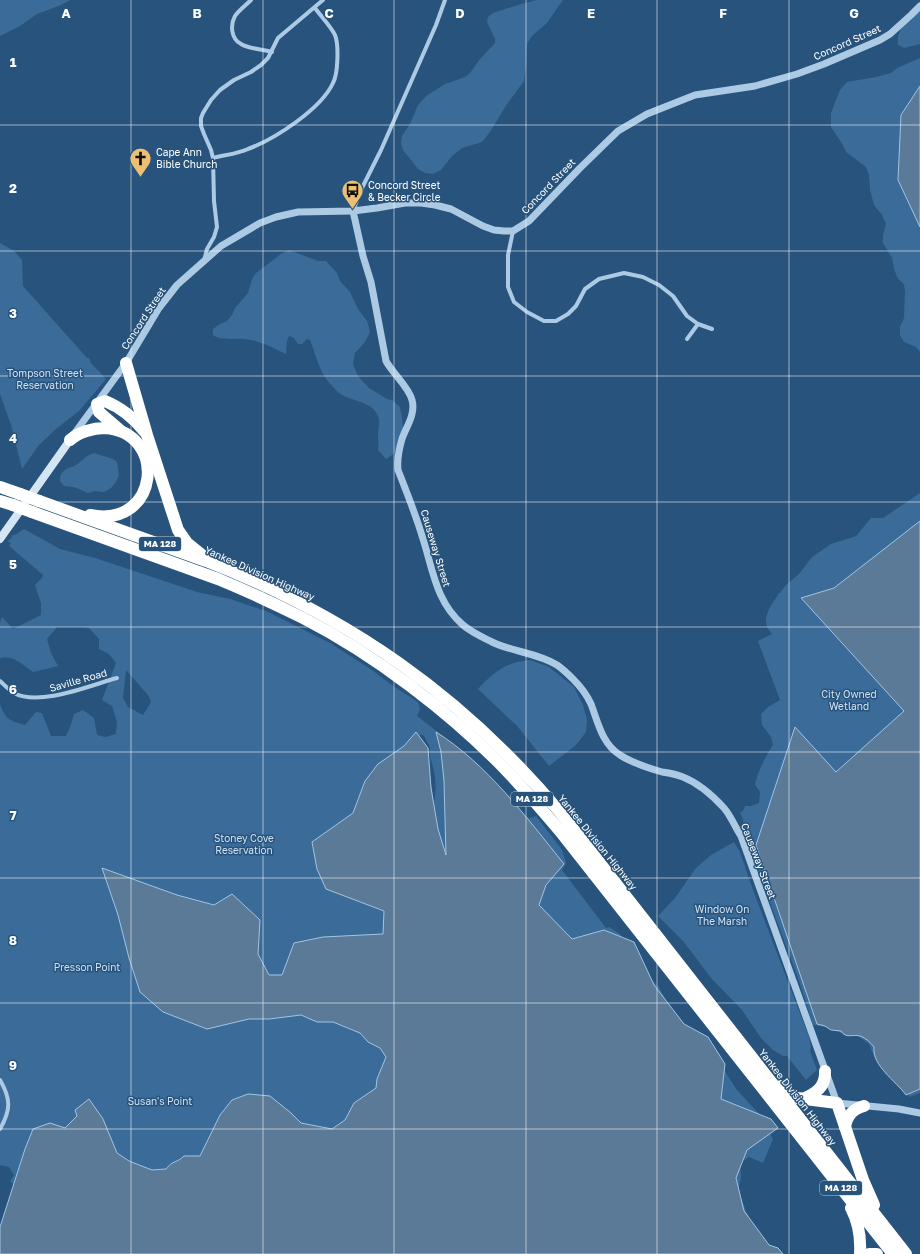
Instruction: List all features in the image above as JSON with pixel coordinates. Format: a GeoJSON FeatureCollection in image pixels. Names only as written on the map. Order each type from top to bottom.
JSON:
{"type":"FeatureCollection","features":[{"type":"Feature","properties":{"kind":"highway"},"geometry":{"type":"LineString","coordinates":[[126,363],[176,525],[182,536],[187,543],[205,557],[278,592]]}},
{"type":"Feature","properties":{"kind":"highway"},"geometry":{"type":"LineString","coordinates":[[39,502],[96,516],[116,515],[130,508],[137,502],[145,489],[148,477],[148,468],[145,458],[141,448],[133,440],[99,412],[97,404],[105,401],[116,406],[140,425],[147,435]]}},
{"type":"Feature","properties":{"kind":"highway"},"geometry":{"type":"LineString","coordinates":[[70,440],[77,434],[95,429],[112,429],[123,432]]}},
{"type":"Feature","properties":{"kind":"highway","name":"Yankee Division Highway"},"geometry":{"type":"LineString","coordinates":[[0,487],[206,561],[278,592],[339,624],[381,650],[418,676],[445,698],[496,742],[559,811],[906,1254]]}},
{"type":"Feature","properties":{"kind":"highway","name":"MA 128"},"geometry":{"type":"LineString","coordinates":[[6,503],[218,579],[276,605],[305,619],[359,651],[430,701],[482,747],[556,826],[893,1254]]}},
{"type":"Feature","properties":{"kind":"highway"},"geometry":{"type":"LineString","coordinates":[[715,1010],[780,1086],[790,1095],[797,1098],[837,1103],[871,1200],[906,1254]]}},
{"type":"Feature","properties":{"kind":"highway"},"geometry":{"type":"LineString","coordinates":[[803,1099],[813,1094],[821,1086],[825,1080],[825,1071]]}},
{"type":"Feature","properties":{"kind":"highway"},"geometry":{"type":"LineString","coordinates":[[845,1127],[851,1113],[855,1109],[864,1106]]}},
{"type":"Feature","properties":{"kind":"highway"},"geometry":{"type":"LineString","coordinates":[[790,1122],[852,1209],[859,1230],[860,1254]]}},
{"type":"Feature","properties":{"kind":"highway"},"geometry":{"type":"LineString","coordinates":[[869,1254],[877,1254]]}},
{"type":"Feature","properties":{"kind":"main road","name":"Concord Street"},"geometry":{"type":"LineString","coordinates":[[0,539],[70,440]]}},
{"type":"Feature","properties":{"kind":"street"},"geometry":{"type":"LineString","coordinates":[[251,0],[235,15],[232,23],[232,34],[239,43],[272,52]]}},
{"type":"Feature","properties":{"kind":"street"},"geometry":{"type":"LineString","coordinates":[[204,261],[207,249],[214,237],[217,227],[214,201],[213,158],[201,126],[201,118],[206,106],[220,90],[234,80],[251,72],[261,65],[272,52],[278,38],[323,0]]}},
{"type":"Feature","properties":{"kind":"street"},"geometry":{"type":"LineString","coordinates":[[353,211],[361,190],[381,150],[436,25],[445,0]]}},
{"type":"Feature","properties":{"kind":"street","name":"Concord Street"},"geometry":{"type":"LineString","coordinates":[[70,440],[126,363],[159,308],[177,285],[221,246],[260,223],[276,217],[298,212],[353,211],[405,203],[421,203],[450,209],[494,230],[513,231],[529,221],[618,131],[647,114],[695,95],[755,86],[797,74],[824,64],[885,37],[912,15],[920,6]]}},
{"type":"Feature","properties":{"kind":"street"},"geometry":{"type":"LineString","coordinates":[[213,158],[247,150],[268,140],[289,127],[322,100],[334,82],[338,55],[335,35],[315,8]]}},
{"type":"Feature","properties":{"kind":"street","name":"Causeway Street"},"geometry":{"type":"LineString","coordinates":[[353,211],[374,296],[383,353],[389,368],[405,387],[412,400],[412,414],[402,439],[398,456],[398,470],[418,523],[441,597],[463,625],[476,633],[505,647],[544,659],[557,665],[578,684],[584,693],[609,747],[633,762],[690,780],[724,808],[734,822],[741,836],[837,1103]]}},
{"type":"Feature","properties":{"kind":"street"},"geometry":{"type":"LineString","coordinates":[[513,231],[508,255],[508,287],[514,302],[527,312],[544,321],[556,321],[568,314],[576,306],[585,289],[599,279],[624,273],[643,277],[659,284],[673,296],[688,316],[698,324],[712,329]]}},
{"type":"Feature","properties":{"kind":"street"},"geometry":{"type":"LineString","coordinates":[[687,339],[698,324]]}},
{"type":"Feature","properties":{"kind":"street","name":"Saville Road"},"geometry":{"type":"LineString","coordinates":[[0,681],[15,694],[45,698],[117,678]]}},
{"type":"Feature","properties":{"kind":"street"},"geometry":{"type":"LineString","coordinates":[[0,1080],[9,1101],[8,1112],[0,1129]]}},
{"type":"Feature","properties":{"kind":"street"},"geometry":{"type":"LineString","coordinates":[[837,1103],[899,1109],[920,1113]]}},
{"type":"Feature","properties":{"kind":"green space"},"geometry":{"type":"Polygon","coordinates":[[[0,0],[70,0],[37,14],[20,26],[0,36],[0,0]]]}},
{"type":"Feature","properties":{"kind":"green space"},"geometry":{"type":"Polygon","coordinates":[[[537,0],[563,0],[547,23],[532,36],[527,44],[524,81],[507,104],[490,132],[482,142],[462,148],[452,156],[441,170],[433,174],[425,173],[418,169],[403,150],[401,143],[402,136],[410,124],[418,105],[426,96],[445,84],[465,77],[470,73],[480,59],[495,43],[495,39],[487,22],[488,17],[493,13],[537,0]]]}},
{"type":"Feature","properties":{"kind":"green space"},"geometry":{"type":"Polygon","coordinates":[[[920,6],[920,44],[904,48],[898,45],[899,33],[904,24],[920,6]]]}},
{"type":"Feature","properties":{"kind":"green space"},"geometry":{"type":"Polygon","coordinates":[[[920,58],[920,352],[916,347],[904,342],[900,335],[900,327],[904,318],[904,284],[898,279],[892,258],[883,243],[883,235],[886,224],[882,215],[874,205],[870,190],[869,175],[866,167],[846,152],[831,127],[831,113],[840,90],[847,82],[891,73],[897,68],[920,58]]]}},
{"type":"Feature","properties":{"kind":"green space","name":"Tompson Street Reservation"},"geometry":{"type":"Polygon","coordinates":[[[0,243],[14,251],[22,260],[23,286],[87,358],[89,358],[91,363],[106,379],[80,410],[39,445],[22,469],[11,425],[0,394],[0,243]]]}},
{"type":"Feature","properties":{"kind":"green space"},"geometry":{"type":"Polygon","coordinates":[[[289,250],[318,261],[326,261],[337,273],[340,281],[350,292],[358,309],[367,321],[370,332],[365,342],[355,353],[353,364],[358,376],[369,388],[387,399],[392,400],[400,407],[402,418],[403,429],[396,450],[386,459],[378,450],[379,419],[377,413],[364,403],[342,395],[328,382],[321,371],[310,340],[307,339],[302,344],[298,344],[294,338],[289,336],[286,354],[256,341],[244,339],[224,339],[213,335],[213,329],[227,321],[235,308],[248,293],[252,279],[256,273],[281,254],[289,250]]]}},
{"type":"Feature","properties":{"kind":"green space"},"geometry":{"type":"Polygon","coordinates":[[[94,453],[113,459],[117,462],[119,475],[111,488],[104,492],[95,491],[88,493],[74,487],[64,486],[60,481],[60,476],[62,473],[94,453]]]}},
{"type":"Feature","properties":{"kind":"green space","name":"City Owned Wetland"},"geometry":{"type":"Polygon","coordinates":[[[920,493],[920,1093],[909,1097],[908,1093],[906,1093],[876,1061],[869,1044],[854,1033],[845,1035],[830,1028],[813,1025],[799,981],[745,835],[743,820],[740,812],[743,811],[745,806],[751,806],[759,803],[760,792],[755,785],[756,780],[762,764],[773,745],[771,737],[762,725],[761,714],[768,707],[780,700],[758,641],[772,634],[766,624],[766,619],[769,609],[778,593],[779,594],[786,585],[799,574],[812,557],[831,544],[856,536],[871,518],[883,518],[920,493]]]}},
{"type":"Feature","properties":{"kind":"green space"},"geometry":{"type":"Polygon","coordinates":[[[24,529],[60,549],[95,558],[197,592],[230,599],[266,611],[330,643],[418,702],[420,709],[417,716],[443,736],[443,740],[515,814],[530,818],[536,816],[562,850],[566,863],[562,870],[606,928],[609,927],[620,934],[634,964],[659,987],[670,1008],[720,1064],[737,1090],[761,1116],[773,1139],[763,1163],[749,1157],[740,1163],[741,1178],[738,1189],[746,1211],[758,1234],[390,1042],[390,1073],[344,1130],[207,1153],[165,1172],[22,1192],[10,1181],[14,1175],[9,1167],[0,1165],[0,704],[4,713],[9,719],[25,725],[36,712],[42,713],[51,736],[66,736],[74,714],[83,710],[94,718],[97,735],[105,737],[116,734],[117,722],[112,706],[102,700],[116,663],[109,654],[99,649],[99,639],[89,628],[57,627],[47,639],[51,653],[58,666],[33,672],[22,663],[14,659],[5,657],[0,658],[0,623],[2,617],[13,629],[41,615],[41,603],[35,585],[43,575],[9,546],[11,543],[7,541],[12,538],[12,535],[15,535],[24,529]],[[126,670],[123,698],[128,707],[143,715],[151,702],[148,695],[126,670]],[[421,734],[417,740],[432,787],[434,802],[435,779],[430,756],[430,747],[424,736],[421,734]]]}},
{"type":"Feature","properties":{"kind":"green space"},"geometry":{"type":"Polygon","coordinates":[[[530,660],[549,667],[574,687],[583,705],[587,720],[586,732],[576,745],[549,766],[518,727],[478,689],[490,677],[504,667],[516,662],[530,660]]]}},
{"type":"Feature","properties":{"kind":"green space","name":"Window On The Marsh"},"geometry":{"type":"Polygon","coordinates":[[[734,842],[740,852],[809,1037],[811,1047],[810,1051],[817,1070],[806,1080],[787,1056],[783,1056],[773,1050],[761,1038],[742,1010],[712,979],[683,941],[658,916],[675,898],[696,868],[711,855],[734,842]]]}},
{"type":"Feature","properties":{"kind":"shaded area"},"geometry":{"type":"Polygon","coordinates":[[[920,86],[920,227],[898,180],[901,115],[920,86]]]}},
{"type":"Feature","properties":{"kind":"shaded area"},"geometry":{"type":"Polygon","coordinates":[[[920,521],[920,1089],[906,1095],[881,1067],[874,1054],[874,1047],[868,1040],[860,1036],[847,1036],[841,1031],[831,1030],[825,1026],[817,1024],[756,845],[795,727],[836,772],[904,711],[801,598],[834,588],[920,521]]]}},
{"type":"Feature","properties":{"kind":"shaded area"},"geometry":{"type":"Polygon","coordinates":[[[416,732],[428,748],[431,788],[438,829],[446,855],[444,781],[441,752],[436,732],[455,745],[489,776],[521,810],[564,864],[546,885],[539,905],[572,939],[604,930],[634,942],[654,985],[684,1024],[708,1037],[725,1064],[721,1099],[771,1119],[778,1128],[747,1150],[736,1178],[744,1211],[769,1245],[778,1248],[783,1254],[0,1254],[0,1227],[33,1129],[50,1123],[65,1128],[77,1116],[75,1110],[89,1099],[103,1119],[117,1153],[129,1161],[152,1170],[166,1169],[184,1156],[200,1156],[220,1115],[232,1100],[248,1094],[270,1096],[301,1123],[332,1129],[345,1120],[354,1103],[376,1088],[377,1079],[386,1057],[380,1048],[368,1042],[360,1033],[333,1022],[317,1022],[301,1015],[269,1019],[249,1019],[207,1029],[163,1012],[140,992],[129,958],[118,915],[102,868],[177,895],[214,905],[232,894],[260,920],[258,954],[269,975],[282,975],[294,943],[323,937],[383,934],[384,911],[326,889],[317,869],[312,842],[353,813],[365,781],[378,764],[404,746],[416,732]]]}},
{"type":"Feature","properties":{"kind":"place","name":"Cape Ann Bible Church"},"geometry":{"type":"Point","coordinates":[141,178]}},
{"type":"Feature","properties":{"kind":"place","name":"Concord Street & Becker Circle"},"geometry":{"type":"Point","coordinates":[353,210]}},
{"type":"Feature","properties":{"kind":"park label","name":"Stoney Cove Reservation"},"geometry":{"type":"Point","coordinates":[244,844]}},
{"type":"Feature","properties":{"kind":"park label","name":"Presson Point"},"geometry":{"type":"Point","coordinates":[87,967]}},
{"type":"Feature","properties":{"kind":"park label","name":"Susan's Point"},"geometry":{"type":"Point","coordinates":[160,1101]}}]}
